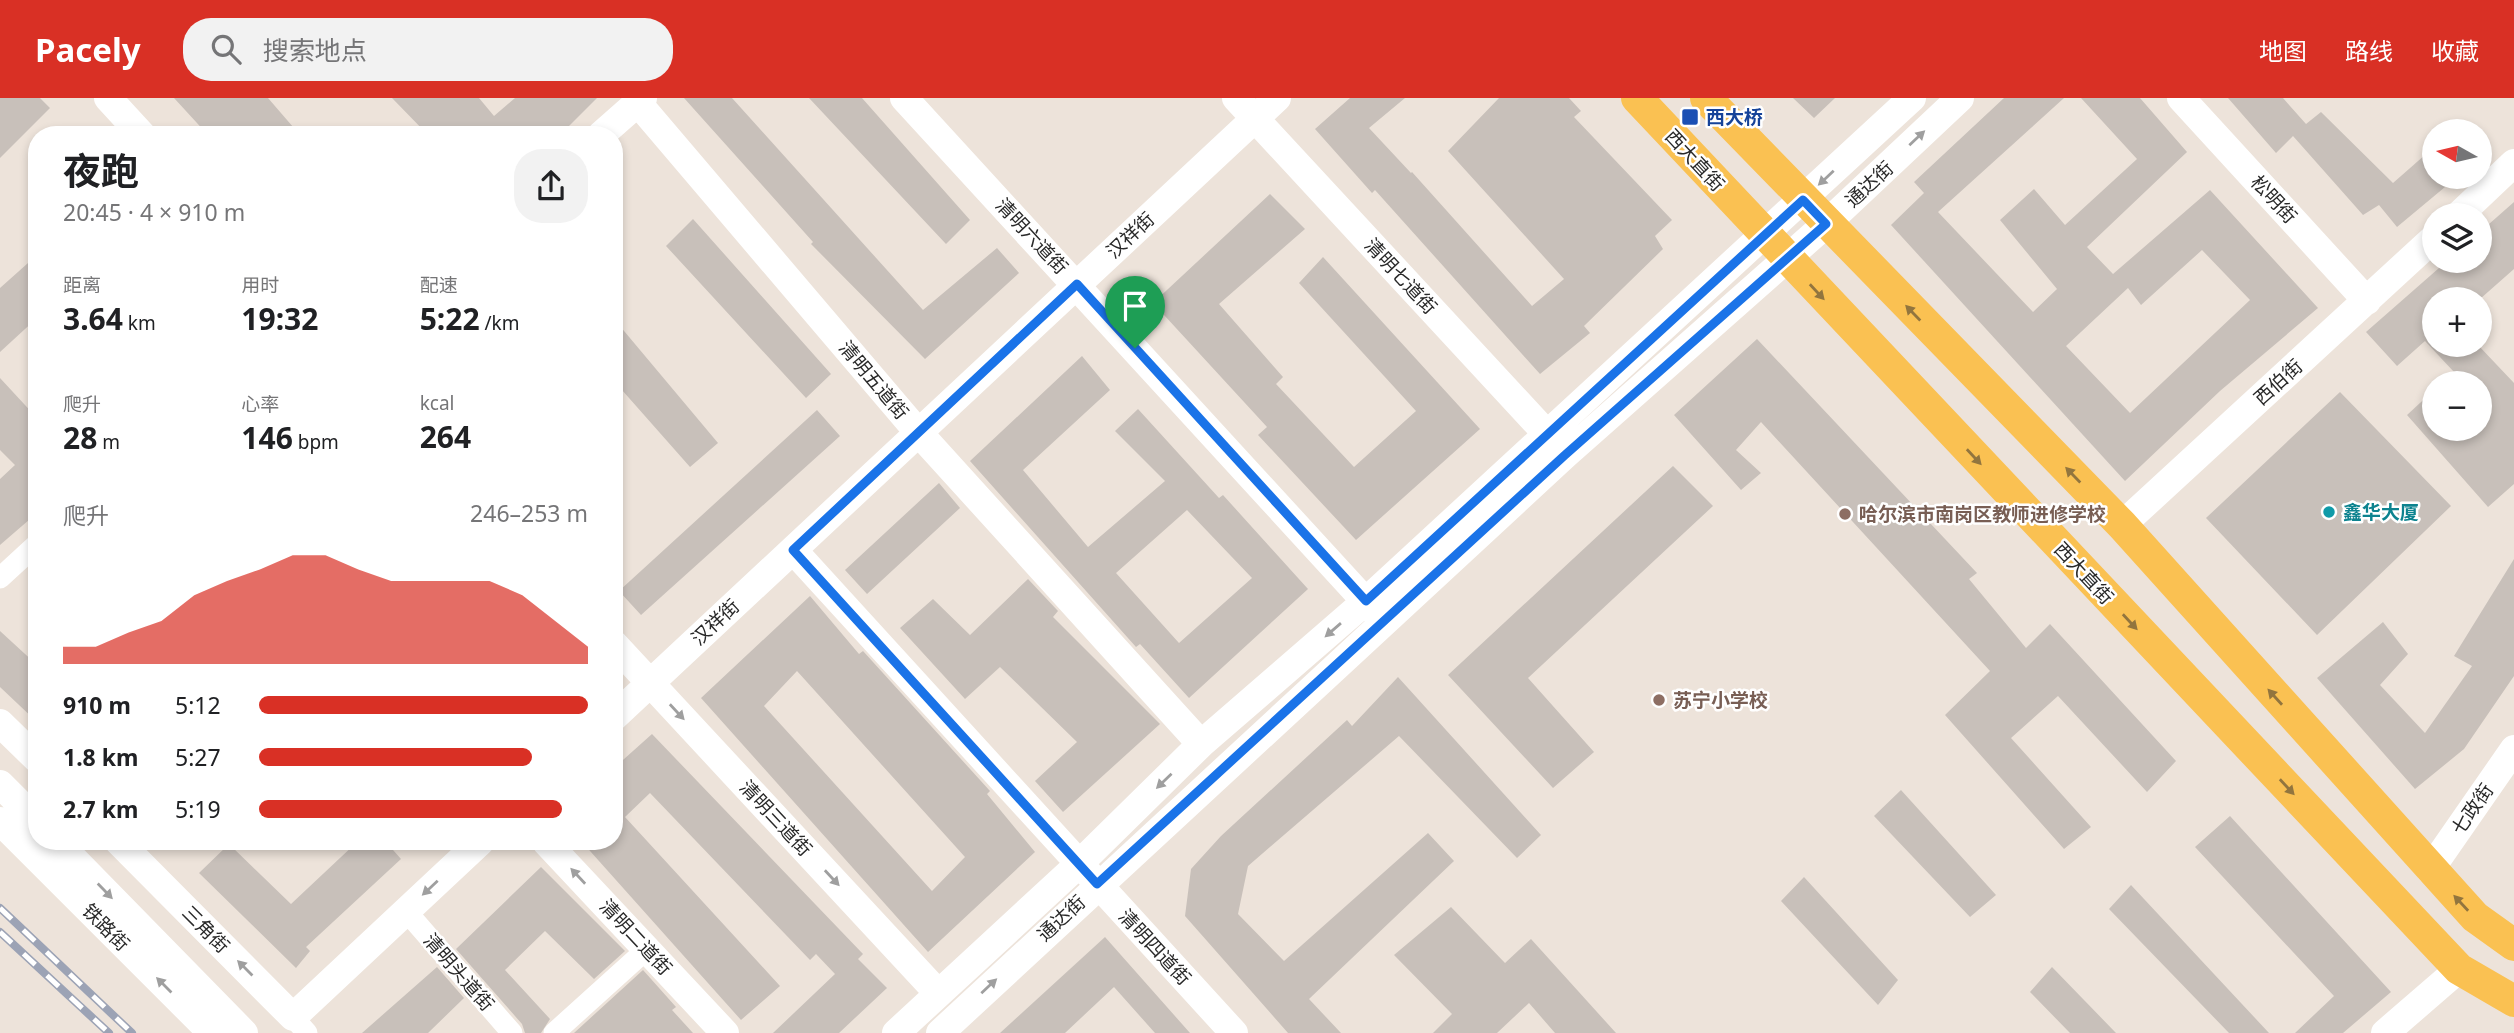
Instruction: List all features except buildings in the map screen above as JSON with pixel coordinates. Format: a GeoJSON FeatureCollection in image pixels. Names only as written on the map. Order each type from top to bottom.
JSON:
{"type":"FeatureCollection","features":[{"type":"Feature","properties":{"kind":"main road","name":"西大直街"},"geometry":{"type":"LineString","coordinates":[[1637,98],[1786,259],[2459,969],[2514,1001]]}},
{"type":"Feature","properties":{"kind":"main road"},"geometry":{"type":"LineString","coordinates":[[1706,98],[2122,525],[2474,917],[2514,945]]}},
{"type":"Feature","properties":{"kind":"street"},"geometry":{"type":"LineString","coordinates":[[108,98],[134,126]]}},
{"type":"Feature","properties":{"kind":"street","name":"清明六道街"},"geometry":{"type":"LineString","coordinates":[[904,98],[1385,622]]}},
{"type":"Feature","properties":{"kind":"street","name":"清明七道街"},"geometry":{"type":"LineString","coordinates":[[1236,98],[1556,445]]}},
{"type":"Feature","properties":{"kind":"street","name":"汉祥街"},"geometry":{"type":"LineString","coordinates":[[623,708],[1276,98]]}},
{"type":"Feature","properties":{"kind":"street","name":"通达街"},"geometry":{"type":"LineString","coordinates":[[895,1033],[938,993],[1088,874],[1385,622],[1764,235],[1912,98]]}},
{"type":"Feature","properties":{"kind":"street","name":"通达街"},"geometry":{"type":"LineString","coordinates":[[940,1033],[1088,874],[1201,744],[1366,601],[1786,259],[1959,98]]}},
{"type":"Feature","properties":{"kind":"street","name":"松明街"},"geometry":{"type":"LineString","coordinates":[[2181,98],[2367,301]]}},
{"type":"Feature","properties":{"kind":"street"},"geometry":{"type":"LineString","coordinates":[[611,126],[640,100]]}},
{"type":"Feature","properties":{"kind":"street","name":"清明五道街"},"geometry":{"type":"LineString","coordinates":[[640,100],[918,432],[1201,744]]}},
{"type":"Feature","properties":{"kind":"street"},"geometry":{"type":"LineString","coordinates":[[2472,203],[2514,163]]}},
{"type":"Feature","properties":{"kind":"street","name":"西伯街"},"geometry":{"type":"LineString","coordinates":[[2122,525],[2422,249]]}},
{"type":"Feature","properties":{"kind":"street","name":"清明四道街"},"geometry":{"type":"LineString","coordinates":[[793,550],[1234,1033]]}},
{"type":"Feature","properties":{"kind":"street"},"geometry":{"type":"LineString","coordinates":[[0,578],[28,552]]}},
{"type":"Feature","properties":{"kind":"street","name":"清明三道街"},"geometry":{"type":"LineString","coordinates":[[623,653],[938,993]]}},
{"type":"Feature","properties":{"kind":"street"},"geometry":{"type":"LineString","coordinates":[[0,723],[28,751]]}},
{"type":"Feature","properties":{"kind":"street","name":"七政街"},"geometry":{"type":"LineString","coordinates":[[2430,870],[2514,749]]}},
{"type":"Feature","properties":{"kind":"street"},"geometry":{"type":"LineString","coordinates":[[0,784],[28,812]]}},
{"type":"Feature","properties":{"kind":"street","name":"铁路街"},"geometry":{"type":"LineString","coordinates":[[0,821],[28,849]]}},
{"type":"Feature","properties":{"kind":"street","name":"铁路街"},"geometry":{"type":"LineString","coordinates":[[29,850],[212,1033]]}},
{"type":"Feature","properties":{"kind":"street","name":"铁路街"},"geometry":{"type":"LineString","coordinates":[[65,850],[244,1033]]}},
{"type":"Feature","properties":{"kind":"street","name":"三角街"},"geometry":{"type":"LineString","coordinates":[[127,850],[300,1025]]}},
{"type":"Feature","properties":{"kind":"street"},"geometry":{"type":"LineString","coordinates":[[300,1025],[406,911],[471,850]]}},
{"type":"Feature","properties":{"kind":"street","name":"清明二道街"},"geometry":{"type":"LineString","coordinates":[[554,850],[725,1033]]}},
{"type":"Feature","properties":{"kind":"street","name":"清明头道街"},"geometry":{"type":"LineString","coordinates":[[406,911],[512,1033]]}},
{"type":"Feature","properties":{"kind":"street"},"geometry":{"type":"LineString","coordinates":[[554,1033],[647,949]]}},
{"type":"Feature","properties":{"kind":"street"},"geometry":{"type":"LineString","coordinates":[[2385,1033],[2459,969]]}},
{"type":"Feature","properties":{"kind":"railway"},"geometry":{"type":"LineString","coordinates":[[0,908],[132,1033]]}},
{"type":"Feature","properties":{"kind":"railway"},"geometry":{"type":"LineString","coordinates":[[0,932],[109,1033]]}},
{"type":"Feature","properties":{"kind":"place","name":"西大桥"},"geometry":{"type":"Point","coordinates":[1690,117]}},
{"type":"Feature","properties":{"kind":"place","name":"鑫华大厦"},"geometry":{"type":"Point","coordinates":[2329,512]}},
{"type":"Feature","properties":{"kind":"place","name":"哈尔滨市南岗区教师进修学校"},"geometry":{"type":"Point","coordinates":[1845,514]}},
{"type":"Feature","properties":{"kind":"place","name":"苏宁小学校"},"geometry":{"type":"Point","coordinates":[1659,700]}},
{"type":"Feature","properties":{"kind":"route"},"geometry":{"type":"LineString","coordinates":[[1803,200],[1826,224],[1565,455],[1097,884],[793,550],[1077,284],[1135,348],[1366,601],[1803,200]]}}]}
